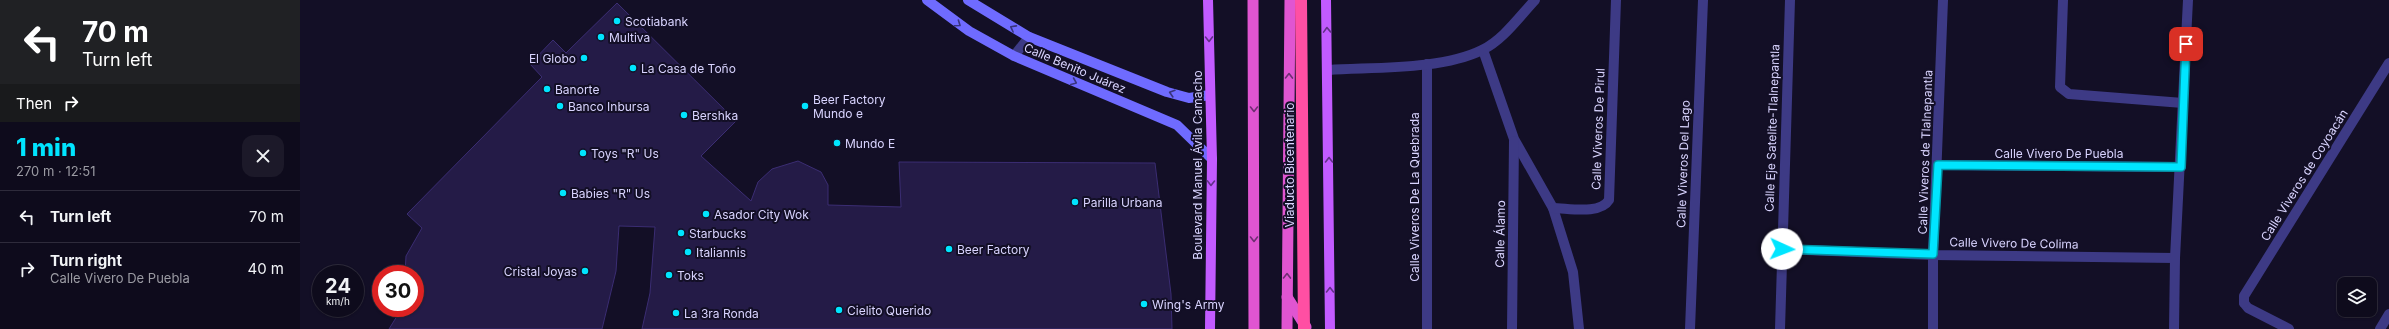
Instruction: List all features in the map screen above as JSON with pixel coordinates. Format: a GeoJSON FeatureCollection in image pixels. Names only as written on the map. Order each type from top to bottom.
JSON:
{"type":"FeatureCollection","features":[{"type":"Feature","properties":{"kind":"highway"},"geometry":{"type":"LineString","coordinates":[[1253,0],[1254,329]]}},
{"type":"Feature","properties":{"kind":"highway"},"geometry":{"type":"LineString","coordinates":[[1286,329],[1290,0]]}},
{"type":"Feature","properties":{"kind":"highway","name":"Viaducto Bicentenario"},"geometry":{"type":"LineString","coordinates":[[1301,0],[1306,329]]}},
{"type":"Feature","properties":{"kind":"highway"},"geometry":{"type":"LineString","coordinates":[[1287,297],[1306,329]]}},
{"type":"Feature","properties":{"kind":"main road","name":"Calle Benito Juárez"},"geometry":{"type":"LineString","coordinates":[[927,0],[968,31],[1014,56],[1177,125],[1212,159]]}},
{"type":"Feature","properties":{"kind":"main road","name":"Calle Benito Juárez"},"geometry":{"type":"LineString","coordinates":[[968,0],[1028,37],[1167,92],[1189,98],[1210,95]]}},
{"type":"Feature","properties":{"kind":"main road","name":"Boulevard Manuel Ávila Camacho"},"geometry":{"type":"LineString","coordinates":[[1208,0],[1212,159],[1210,329]]}},
{"type":"Feature","properties":{"kind":"main road"},"geometry":{"type":"LineString","coordinates":[[1326,0],[1329,70],[1330,329]]}},
{"type":"Feature","properties":{"kind":"street"},"geometry":{"type":"LineString","coordinates":[[1329,70],[1427,64],[1465,56],[1483,50],[1499,38],[1535,0]]}},
{"type":"Feature","properties":{"kind":"street","name":"Calle Viveros De Pirul"},"geometry":{"type":"LineString","coordinates":[[1553,208],[1598,208],[1606,205],[1609,200],[1616,0]]}},
{"type":"Feature","properties":{"kind":"street","name":"Calle Viveros Del Lago"},"geometry":{"type":"LineString","coordinates":[[1690,329],[1703,0]]}},
{"type":"Feature","properties":{"kind":"street","name":"Calle Eje Satelite-Tlalnepantla"},"geometry":{"type":"LineString","coordinates":[[1780,329],[1790,0]]}},
{"type":"Feature","properties":{"kind":"street","name":"Calle Viveros de Tlalnepantla"},"geometry":{"type":"LineString","coordinates":[[1933,329],[1933,254],[1938,165],[1943,0]]}},
{"type":"Feature","properties":{"kind":"street"},"geometry":{"type":"LineString","coordinates":[[2063,0],[2060,87],[2064,92],[2069,94],[2184,103]]}},
{"type":"Feature","properties":{"kind":"street"},"geometry":{"type":"LineString","coordinates":[[2174,329],[2175,258],[2181,167],[2188,0]]}},
{"type":"Feature","properties":{"kind":"street"},"geometry":{"type":"LineString","coordinates":[[1014,56],[1028,37]]}},
{"type":"Feature","properties":{"kind":"street"},"geometry":{"type":"LineString","coordinates":[[1483,50],[1514,139],[1553,208],[1573,272],[1579,329]]}},
{"type":"Feature","properties":{"kind":"street","name":"Calle Viveros De La Quebrada"},"geometry":{"type":"LineString","coordinates":[[1427,64],[1427,329]]}},
{"type":"Feature","properties":{"kind":"street","name":"Calle Viveros de Coyoacán"},"geometry":{"type":"LineString","coordinates":[[2290,329],[2248,308],[2244,302],[2244,296],[2389,64]]}},
{"type":"Feature","properties":{"kind":"street","name":"Calle Álamo"},"geometry":{"type":"LineString","coordinates":[[1512,329],[1514,139]]}},
{"type":"Feature","properties":{"kind":"street","name":"Calle Vivero De Puebla"},"geometry":{"type":"LineString","coordinates":[[1938,165],[2181,167]]}},
{"type":"Feature","properties":{"kind":"street","name":"Calle Vivero De Colima"},"geometry":{"type":"LineString","coordinates":[[1782,249],[1933,254],[2175,258]]}},
{"type":"Feature","properties":{"kind":"street"},"geometry":{"type":"LineString","coordinates":[[2380,329],[2389,314]]}},
{"type":"Feature","properties":{"kind":"building","name":"Mundo E"},"geometry":{"type":"Polygon","coordinates":[[[617,3],[736,121],[701,156],[751,201],[758,182],[772,169],[798,161],[821,172],[828,185],[828,205],[901,207],[899,162],[1155,163],[1171,294],[1172,329],[642,329],[650,293],[655,227],[619,226],[616,271],[602,329],[389,329],[396,317],[424,317],[424,265],[406,265],[406,256],[422,228],[407,214],[542,77],[530,64],[553,40],[566,53],[617,3]]]}},
{"type":"Feature","properties":{"kind":"place","name":"Scotiabank"},"geometry":{"type":"Point","coordinates":[617,21]}},
{"type":"Feature","properties":{"kind":"place","name":"Multiva"},"geometry":{"type":"Point","coordinates":[601,37]}},
{"type":"Feature","properties":{"kind":"place","name":"El Globo"},"geometry":{"type":"Point","coordinates":[584,58]}},
{"type":"Feature","properties":{"kind":"place","name":"La Casa de Toño"},"geometry":{"type":"Point","coordinates":[633,68]}},
{"type":"Feature","properties":{"kind":"place","name":"Banorte"},"geometry":{"type":"Point","coordinates":[547,89]}},
{"type":"Feature","properties":{"kind":"place","name":"Banco Inbursa"},"geometry":{"type":"Point","coordinates":[560,106]}},
{"type":"Feature","properties":{"kind":"place","name":"Beer Factory Mundo e"},"geometry":{"type":"Point","coordinates":[805,106]}},
{"type":"Feature","properties":{"kind":"place","name":"Bershka"},"geometry":{"type":"Point","coordinates":[684,115]}},
{"type":"Feature","properties":{"kind":"place","name":"Mundo E"},"geometry":{"type":"Point","coordinates":[837,143]}},
{"type":"Feature","properties":{"kind":"place","name":"Toys \"R\" Us"},"geometry":{"type":"Point","coordinates":[583,153]}},
{"type":"Feature","properties":{"kind":"place","name":"Babies \"R\" Us"},"geometry":{"type":"Point","coordinates":[563,193]}},
{"type":"Feature","properties":{"kind":"place","name":"Parilla Urbana"},"geometry":{"type":"Point","coordinates":[1075,202]}},
{"type":"Feature","properties":{"kind":"place","name":"Asador City Wok"},"geometry":{"type":"Point","coordinates":[706,214]}},
{"type":"Feature","properties":{"kind":"place","name":"Starbucks"},"geometry":{"type":"Point","coordinates":[681,233]}},
{"type":"Feature","properties":{"kind":"place","name":"Beer Factory"},"geometry":{"type":"Point","coordinates":[949,249]}},
{"type":"Feature","properties":{"kind":"place","name":"Italiannis"},"geometry":{"type":"Point","coordinates":[688,252]}},
{"type":"Feature","properties":{"kind":"place","name":"Cristal Joyas"},"geometry":{"type":"Point","coordinates":[585,271]}},
{"type":"Feature","properties":{"kind":"place","name":"Toks"},"geometry":{"type":"Point","coordinates":[669,275]}},
{"type":"Feature","properties":{"kind":"place","name":"Wing's Army"},"geometry":{"type":"Point","coordinates":[1144,304]}},
{"type":"Feature","properties":{"kind":"place","name":"Cielito Querido"},"geometry":{"type":"Point","coordinates":[839,310]}},
{"type":"Feature","properties":{"kind":"place","name":"La 3ra Ronda"},"geometry":{"type":"Point","coordinates":[676,313]}},
{"type":"Feature","properties":{"kind":"route"},"geometry":{"type":"LineString","coordinates":[[1782,249],[1933,254],[1938,165],[2181,167],[2186,44]]}}]}
